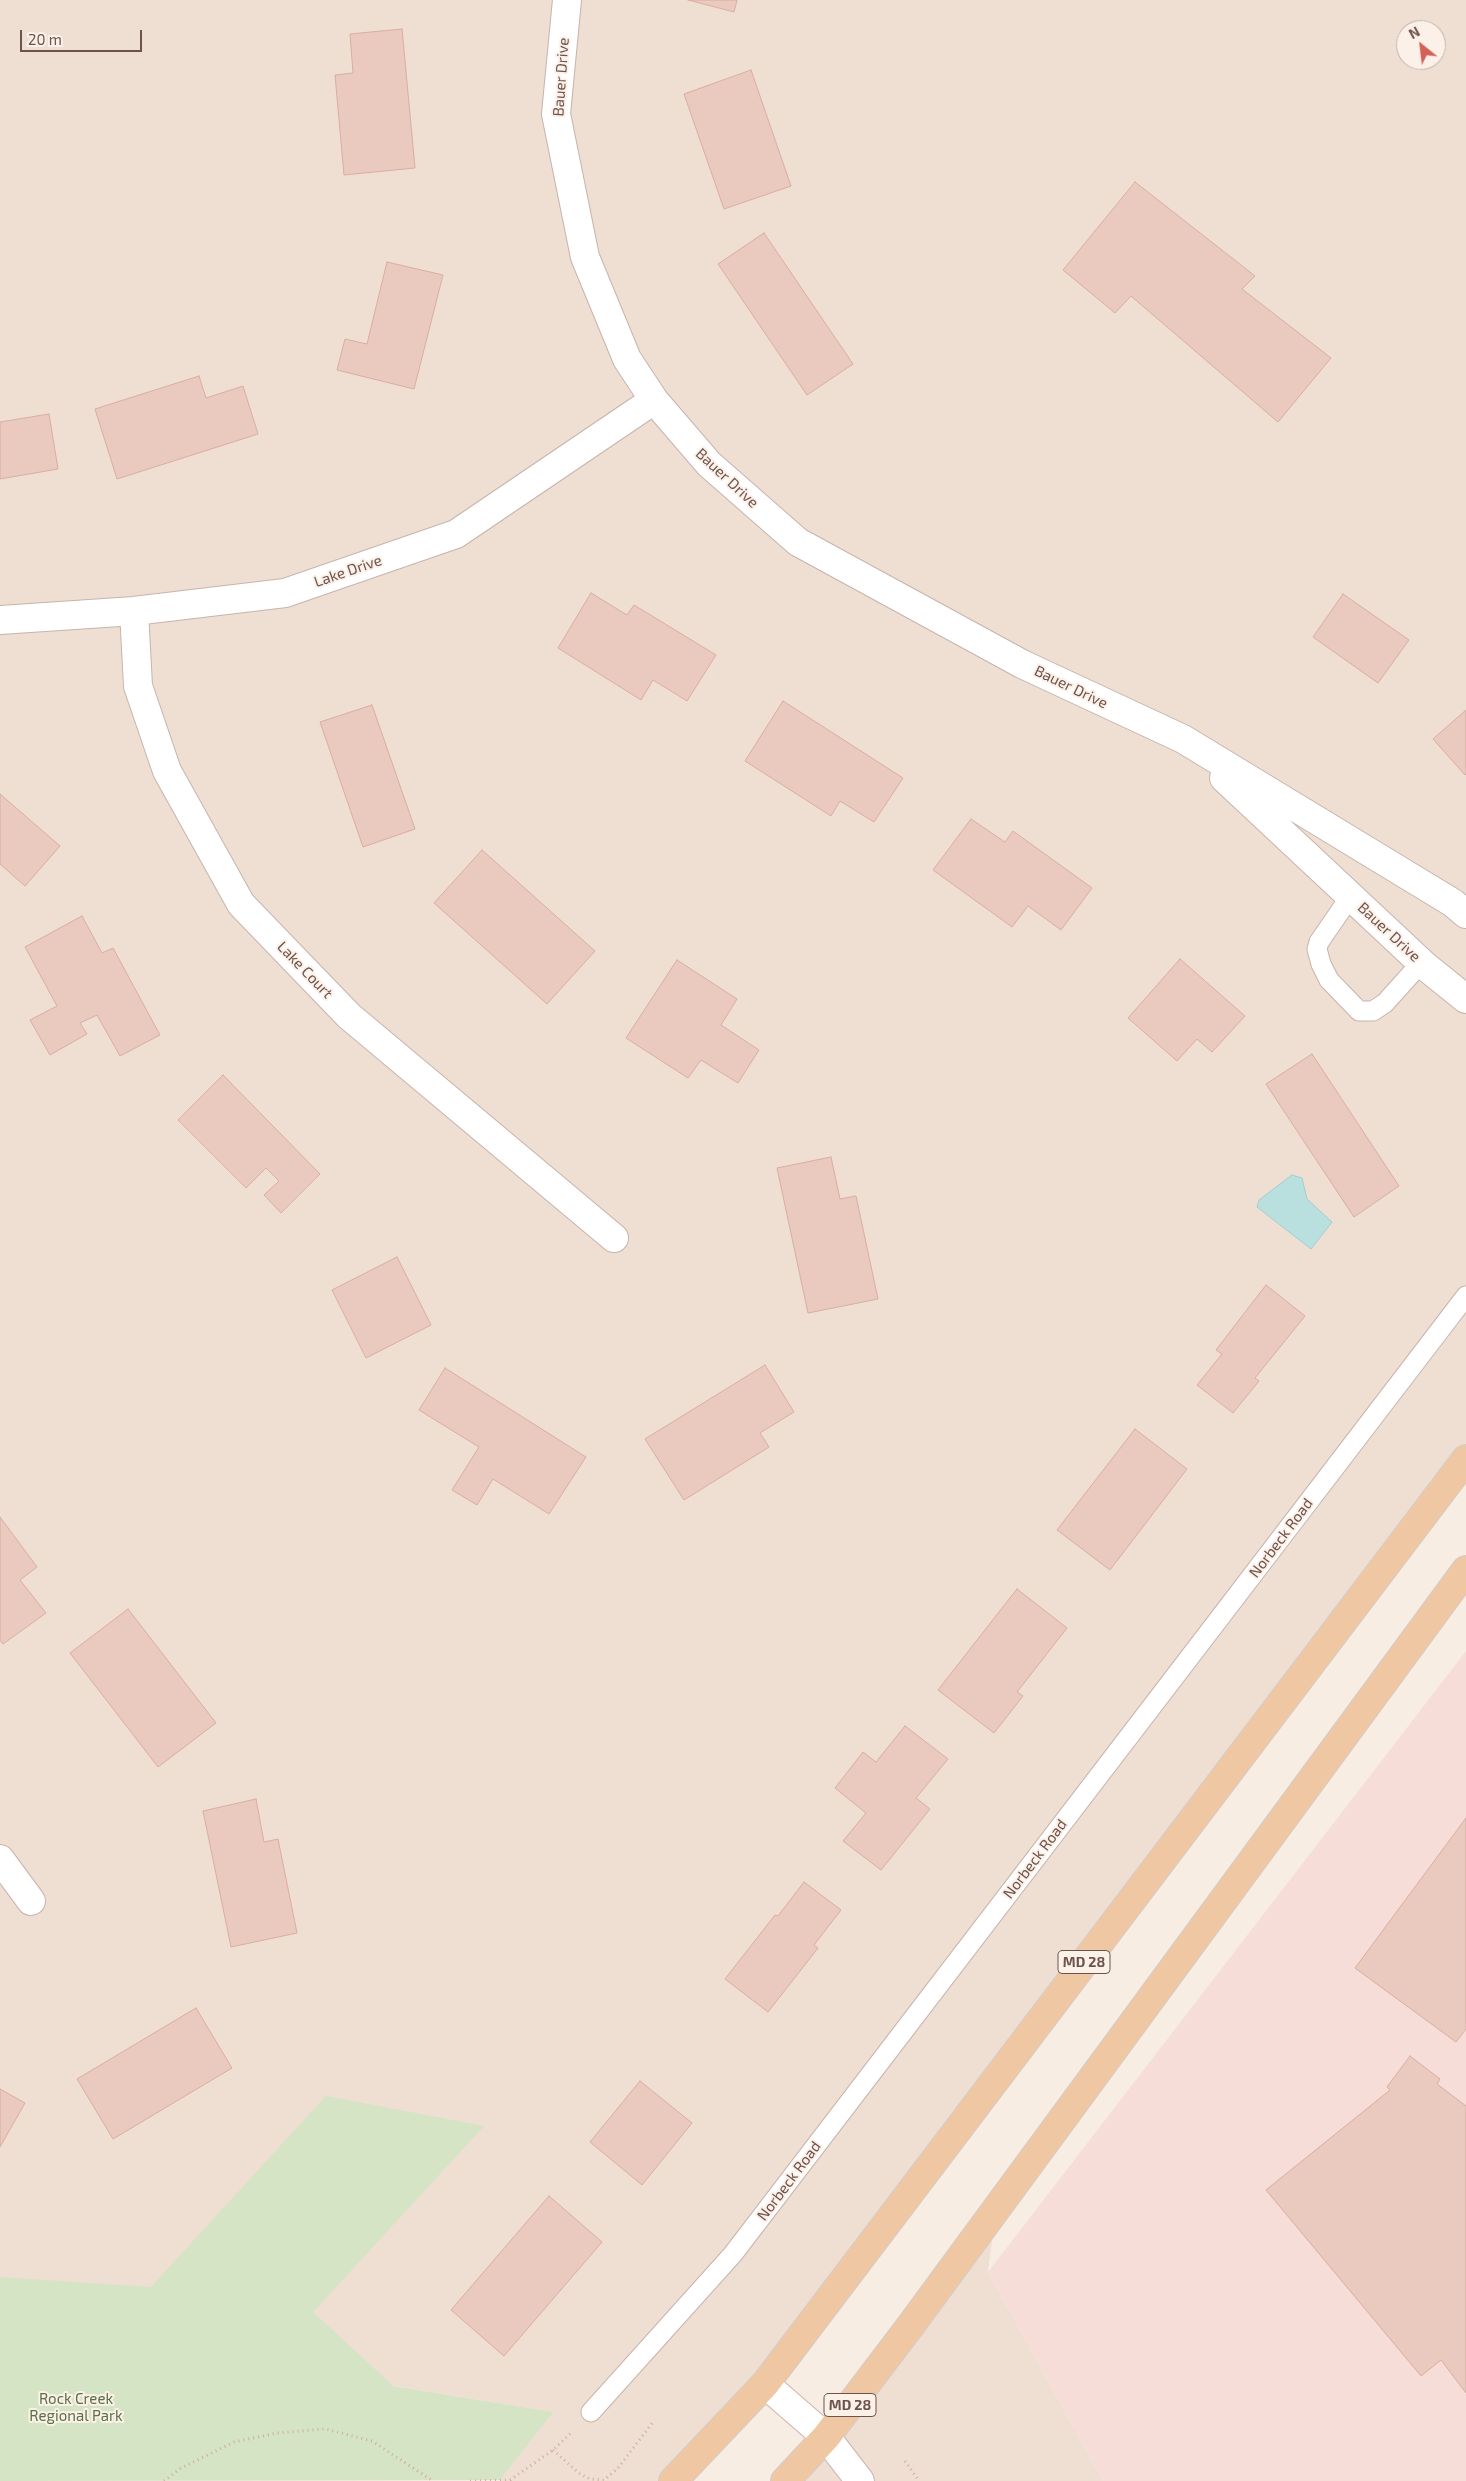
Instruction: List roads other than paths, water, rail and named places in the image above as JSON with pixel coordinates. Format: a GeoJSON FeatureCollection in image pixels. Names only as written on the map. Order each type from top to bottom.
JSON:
{"type":"FeatureCollection","features":[{"type":"Feature","properties":{"kind":"main road","name":"MD 28"},"geometry":{"type":"LineString","coordinates":[[673,2481],[765,2384],[1466,1459]]}},
{"type":"Feature","properties":{"kind":"main road","name":"MD 28"},"geometry":{"type":"LineString","coordinates":[[785,2481],[826,2437],[1466,1570]]}},
{"type":"Feature","properties":{"kind":"street","name":"Bauer Drive"},"geometry":{"type":"LineString","coordinates":[[567,0],[556,114],[585,258],[627,359],[654,400],[708,464],[798,542],[1022,664],[1183,739],[1453,903],[1466,914]]}},
{"type":"Feature","properties":{"kind":"street","name":"Lake Drive"},"geometry":{"type":"LineString","coordinates":[[0,620],[134,611],[285,593],[456,534],[654,400]]}},
{"type":"Feature","properties":{"kind":"street","name":"Lake Court"},"geometry":{"type":"LineString","coordinates":[[134,611],[138,686],[167,771],[242,904],[349,1016],[614,1238]]}},
{"type":"Feature","properties":{"kind":"street","name":"Bauer Drive"},"geometry":{"type":"LineString","coordinates":[[1183,739],[1350,897],[1421,962],[1466,999]]}},
{"type":"Feature","properties":{"kind":"street"},"geometry":{"type":"LineString","coordinates":[[0,1859],[31,1901]]}},
{"type":"Feature","properties":{"kind":"street"},"geometry":{"type":"LineString","coordinates":[[765,2384],[826,2437],[860,2481]]}},
{"type":"Feature","properties":{"kind":"lane"},"geometry":{"type":"LineString","coordinates":[[1350,897],[1319,942],[1317,949],[1320,964],[1329,980],[1359,1011],[1373,1011],[1385,1004],[1421,962]]}},
{"type":"Feature","properties":{"kind":"lane","name":"Norbeck Road"},"geometry":{"type":"LineString","coordinates":[[592,2412],[733,2254],[1466,1296]]}},
{"type":"Feature","properties":{"kind":"water"},"geometry":{"type":"Polygon","coordinates":[[[1292,1175],[1302,1178],[1307,1199],[1332,1222],[1311,1249],[1257,1207],[1259,1200],[1292,1175]]]}},
{"type":"Feature","properties":{"kind":"park label","name":"Rock Creek Regional Park"},"geometry":{"type":"Point","coordinates":[76,2408]}}]}
